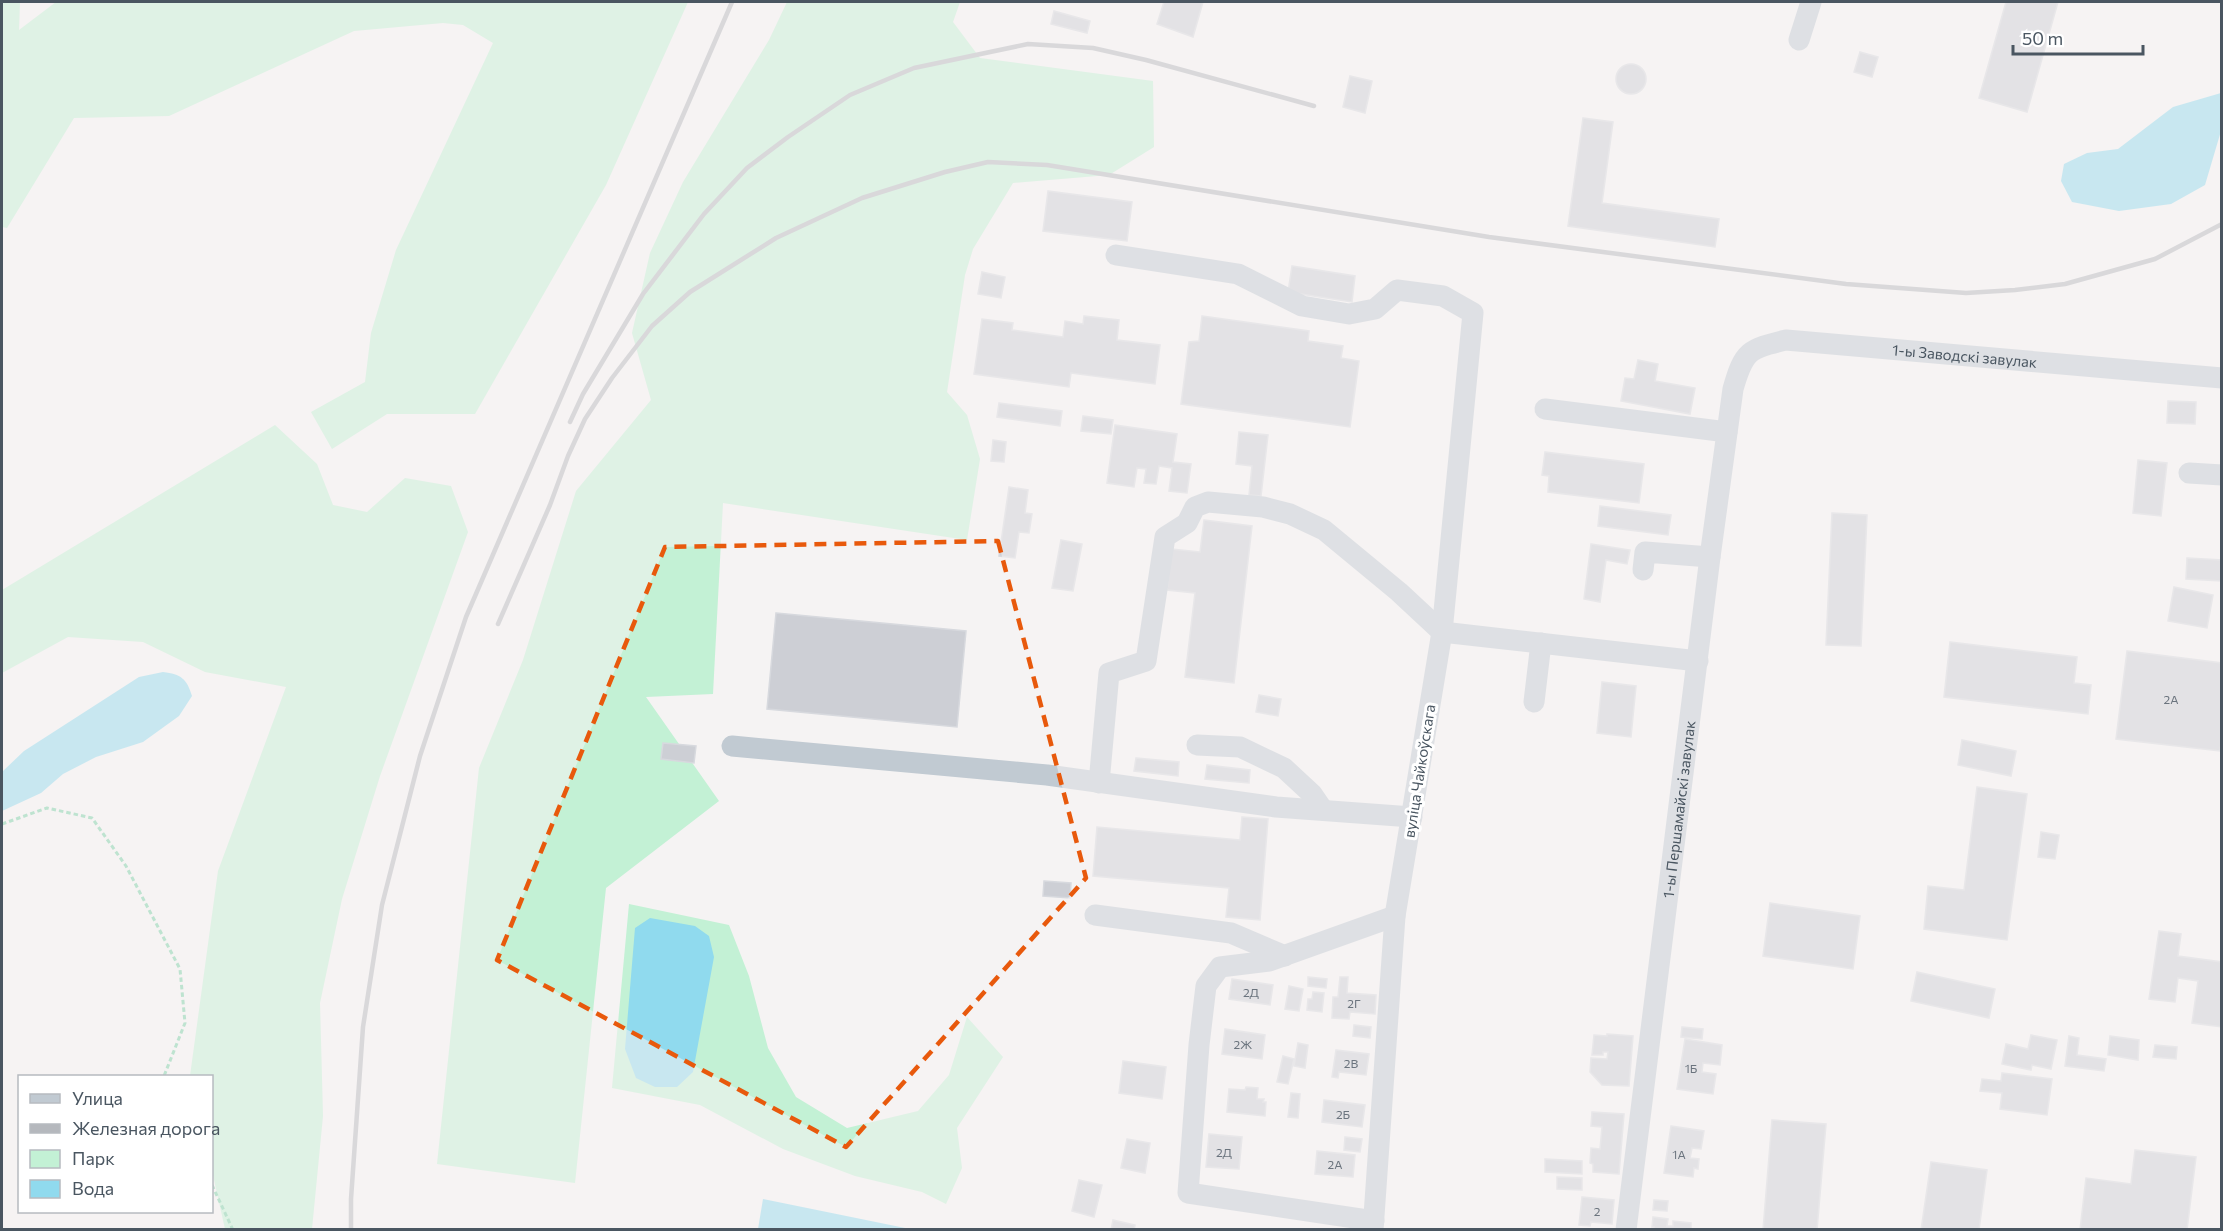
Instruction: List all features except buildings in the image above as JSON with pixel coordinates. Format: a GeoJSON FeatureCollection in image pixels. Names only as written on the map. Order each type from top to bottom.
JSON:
{"type":"FeatureCollection","features":[{"type":"Feature","properties":{"kind":"street"},"geometry":{"type":"LineString","coordinates":[[1799,40],[1811,2]]}},
{"type":"Feature","properties":{"kind":"street","name":"вуліца Чайкоўскага"},"geometry":{"type":"LineString","coordinates":[[1116,255],[1238,274],[1302,306],[1349,314],[1375,309],[1397,290],[1443,296],[1473,314],[1442,632],[1395,916],[1373,1225]]}},
{"type":"Feature","properties":{"kind":"street","name":"1-ы Заводскі завулак"},"geometry":{"type":"LineString","coordinates":[[1733,389],[1740,365],[1755,348],[1786,340],[2222,378]]}},
{"type":"Feature","properties":{"kind":"street","name":"1-ы Першамайскі завулак"},"geometry":{"type":"LineString","coordinates":[[1626,1230],[1733,389]]}},
{"type":"Feature","properties":{"kind":"street"},"geometry":{"type":"LineString","coordinates":[[1545,409],[1727,432]]}},
{"type":"Feature","properties":{"kind":"street"},"geometry":{"type":"LineString","coordinates":[[2189,473],[2222,475]]}},
{"type":"Feature","properties":{"kind":"street"},"geometry":{"type":"LineString","coordinates":[[1100,783],[1109,673],[1146,661],[1165,537],[1187,523],[1195,507],[1208,502],[1263,507],[1290,514],[1324,530],[1399,592],[1442,632],[1698,661]]}},
{"type":"Feature","properties":{"kind":"street"},"geometry":{"type":"LineString","coordinates":[[1643,570],[1645,552],[1710,556]]}},
{"type":"Feature","properties":{"kind":"street"},"geometry":{"type":"LineString","coordinates":[[1534,702],[1541,643]]}},
{"type":"Feature","properties":{"kind":"street"},"geometry":{"type":"LineString","coordinates":[[1197,745],[1240,747],[1284,768],[1312,794],[1323,810]]}},
{"type":"Feature","properties":{"kind":"street"},"geometry":{"type":"LineString","coordinates":[[732,746],[1047,776],[1276,807],[1412,817]]}},
{"type":"Feature","properties":{"kind":"street"},"geometry":{"type":"LineString","coordinates":[[1095,915],[1231,933],[1285,956]]}},
{"type":"Feature","properties":{"kind":"street"},"geometry":{"type":"LineString","coordinates":[[1373,1225],[1188,1193],[1199,1045],[1206,986],[1220,967],[1269,961],[1395,916]]}},
{"type":"Feature","properties":{"kind":"path"},"geometry":{"type":"LineString","coordinates":[[2,824],[47,808],[92,818],[126,866],[180,969],[185,1023],[165,1075]]}},
{"type":"Feature","properties":{"kind":"path"},"geometry":{"type":"LineString","coordinates":[[213,1187],[233,1230]]}},
{"type":"Feature","properties":{"kind":"highlighted area"},"geometry":{"type":"Polygon","coordinates":[[[998,541],[1086,878],[846,1147],[497,960],[665,547],[998,541]]]}},
{"type":"Feature","properties":{"kind":"green space"},"geometry":{"type":"Polygon","coordinates":[[[2,2],[20,2],[19,30],[56,2],[688,2],[606,185],[475,414],[387,414],[332,449],[311,412],[365,382],[371,333],[396,250],[493,43],[463,25],[443,23],[354,31],[169,116],[74,118],[7,228],[2,227],[2,2]]]}},
{"type":"Feature","properties":{"kind":"green space"},"geometry":{"type":"Polygon","coordinates":[[[787,2],[960,2],[953,22],[980,58],[1153,81],[1154,147],[1109,175],[1013,183],[973,249],[965,275],[947,392],[967,415],[980,459],[967,540],[723,503],[713,694],[646,697],[719,801],[606,888],[575,1183],[437,1164],[479,768],[523,660],[576,491],[651,400],[632,333],[650,253],[683,182],[769,40],[787,2]]]}},
{"type":"Feature","properties":{"kind":"green space"},"geometry":{"type":"Polygon","coordinates":[[[275,425],[317,464],[333,505],[367,512],[405,478],[451,486],[468,532],[380,776],[342,899],[320,1003],[323,1116],[312,1229],[225,1229],[213,1175],[213,1075],[190,1075],[218,871],[286,687],[205,672],[143,642],[68,637],[2,673],[2,590],[275,425]]]}},
{"type":"Feature","properties":{"kind":"green space"},"geometry":{"type":"Polygon","coordinates":[[[629,904],[729,925],[749,976],[768,1048],[796,1097],[847,1128],[918,1111],[949,1075],[967,1017],[1003,1057],[957,1128],[962,1168],[946,1204],[922,1192],[855,1176],[783,1149],[700,1105],[612,1088],[629,904]]]}},
{"type":"Feature","properties":{"kind":"water"},"geometry":{"type":"Polygon","coordinates":[[[2221,93],[2221,131],[2205,185],[2171,204],[2119,211],[2072,202],[2061,181],[2064,164],[2087,153],[2118,149],[2173,107],[2221,93]]]}},
{"type":"Feature","properties":{"kind":"water"},"geometry":{"type":"Polygon","coordinates":[[[163,672],[182,678],[190,690],[192,696],[179,716],[143,742],[96,757],[63,774],[41,793],[2,811],[2,772],[24,751],[139,677],[163,672]]]}},
{"type":"Feature","properties":{"kind":"water"},"geometry":{"type":"Polygon","coordinates":[[[650,918],[695,926],[709,936],[714,957],[693,1072],[677,1087],[655,1087],[636,1078],[625,1049],[635,928],[650,918]]]}},
{"type":"Feature","properties":{"kind":"water"},"geometry":{"type":"Polygon","coordinates":[[[763,1199],[910,1229],[758,1229],[763,1199]]]}},
{"type":"Feature","properties":{"kind":"railway"},"geometry":{"type":"LineString","coordinates":[[351,1230],[351,1199],[363,1027],[382,905],[420,756],[466,617],[732,2]]}},
{"type":"Feature","properties":{"kind":"railway"},"geometry":{"type":"LineString","coordinates":[[570,422],[583,394],[643,294],[704,214],[747,168],[850,95],[914,68],[1028,44],[1093,48],[1146,60],[1314,106]]}},
{"type":"Feature","properties":{"kind":"railway"},"geometry":{"type":"LineString","coordinates":[[498,624],[585,419],[612,378],[652,326],[690,292],[776,238],[862,198],[945,172],[988,162],[1047,165],[1489,237],[1846,284],[1966,293],[2065,284],[2155,259],[2222,224]]}}]}
